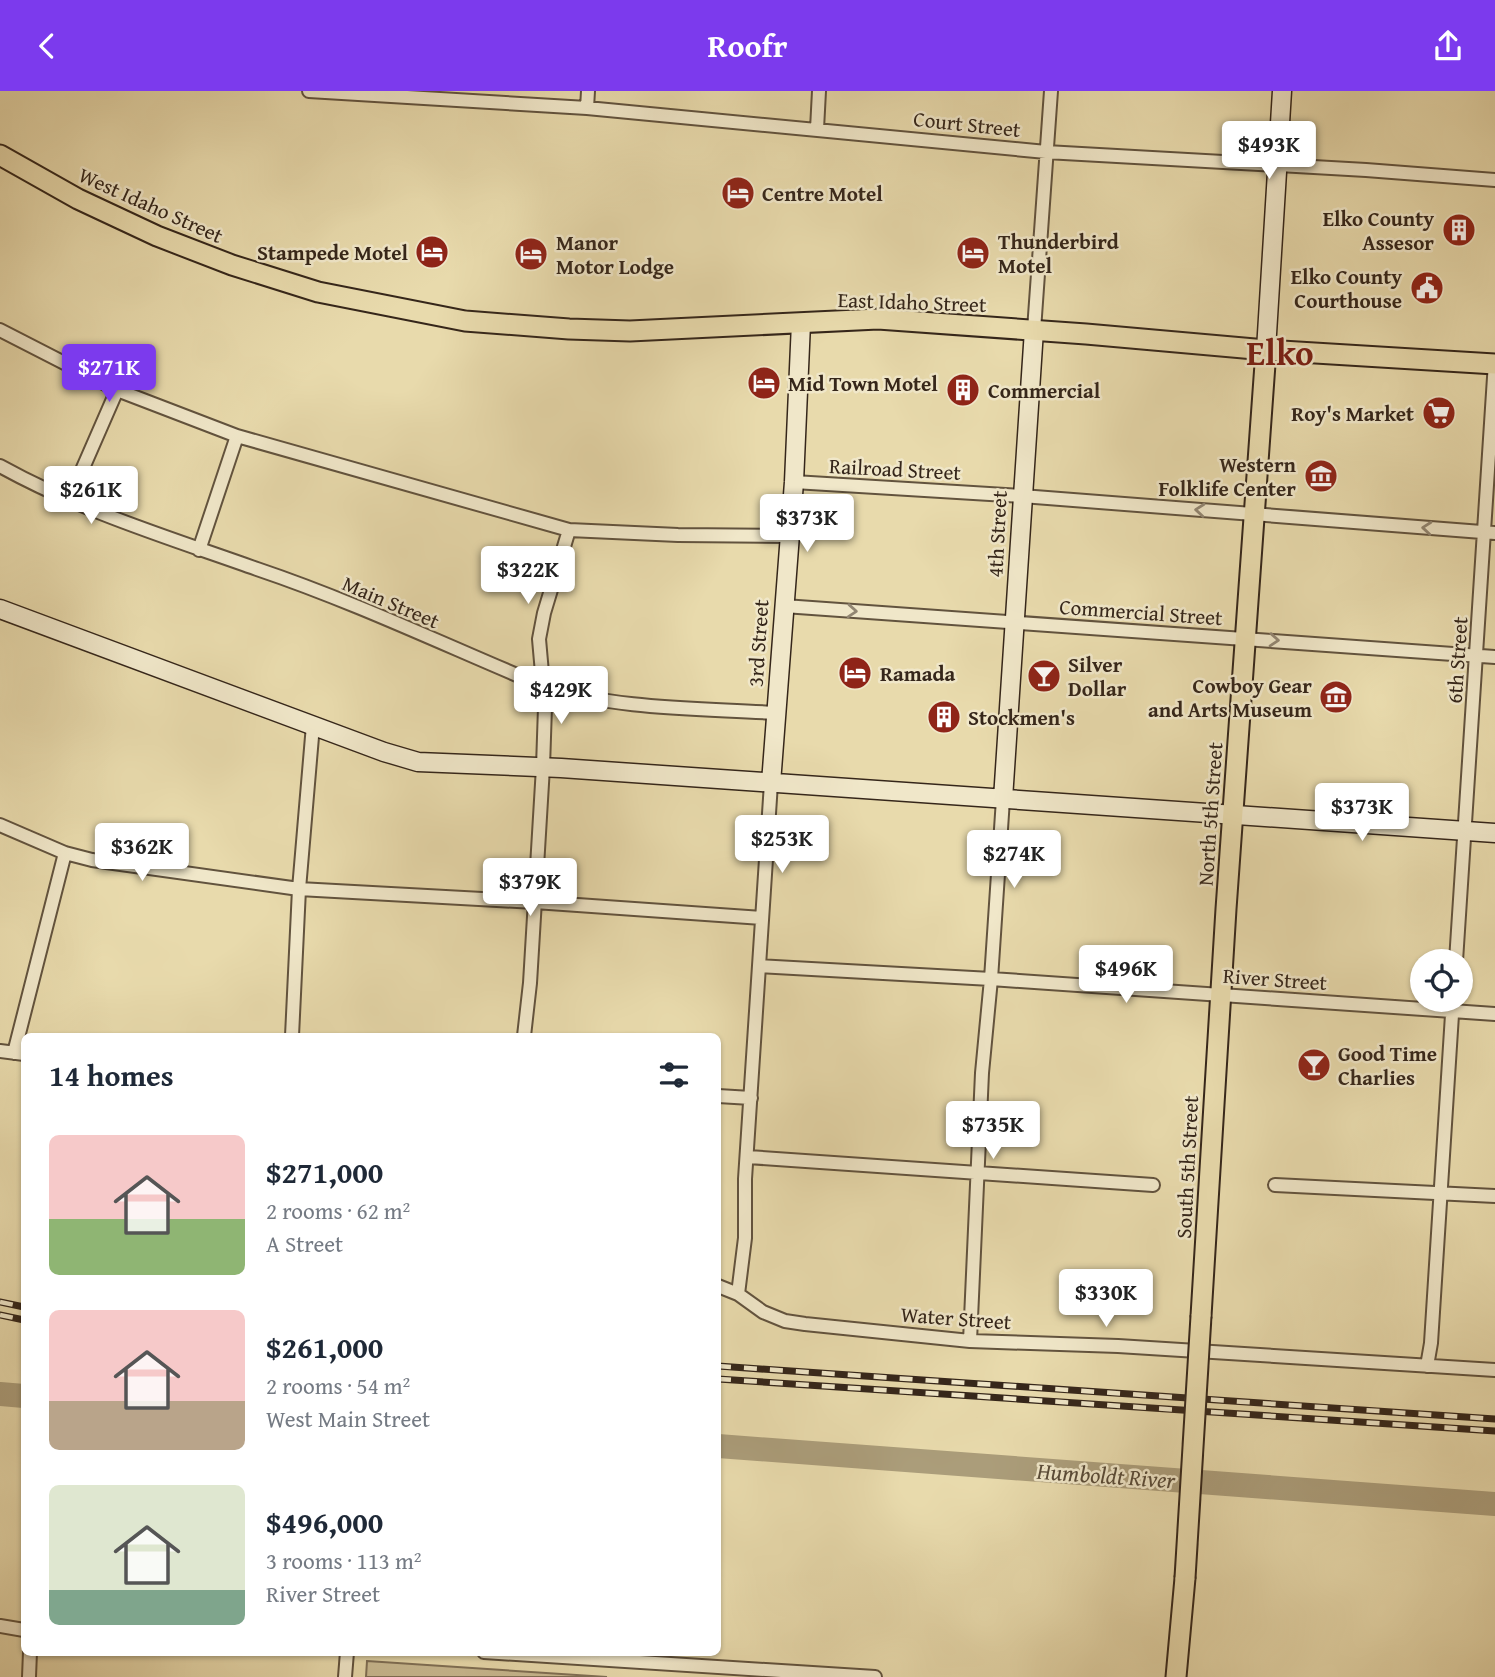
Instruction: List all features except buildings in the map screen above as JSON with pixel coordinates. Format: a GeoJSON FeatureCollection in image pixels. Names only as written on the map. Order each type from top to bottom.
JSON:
{"type":"FeatureCollection","features":[{"type":"Feature","properties":{"kind":"main road","name":"North 5th Street"},"geometry":{"type":"LineString","coordinates":[[1220,995],[1282,91]]}},
{"type":"Feature","properties":{"kind":"main road","name":"West Idaho Street"},"geometry":{"type":"LineString","coordinates":[[0,155],[78,199],[157,236],[288,283]]}},
{"type":"Feature","properties":{"kind":"main road","name":"East Idaho Street"},"geometry":{"type":"LineString","coordinates":[[288,283],[397,309],[465,321],[569,330],[630,331],[878,319],[1266,350],[1495,363]]}},
{"type":"Feature","properties":{"kind":"main road","name":"3rd Street"},"geometry":{"type":"LineString","coordinates":[[771,783],[794,482],[802,323]]}},
{"type":"Feature","properties":{"kind":"main road","name":"4th Street"},"geometry":{"type":"LineString","coordinates":[[1003,799],[1034,330]]}},
{"type":"Feature","properties":{"kind":"main road"},"geometry":{"type":"LineString","coordinates":[[0,609],[384,753],[418,762],[543,767],[1495,833]]}},
{"type":"Feature","properties":{"kind":"main road","name":"South 5th Street"},"geometry":{"type":"LineString","coordinates":[[1176,1677],[1185,1578],[1220,995]]}},
{"type":"Feature","properties":{"kind":"street","name":"Court Street"},"geometry":{"type":"LineString","coordinates":[[309,91],[587,108],[1046,152],[1278,164],[1495,180]]}},
{"type":"Feature","properties":{"kind":"street"},"geometry":{"type":"LineString","coordinates":[[587,108],[588,91]]}},
{"type":"Feature","properties":{"kind":"street"},"geometry":{"type":"LineString","coordinates":[[817,129],[819,91]]}},
{"type":"Feature","properties":{"kind":"street","name":"4th Street"},"geometry":{"type":"LineString","coordinates":[[1034,330],[1051,91]]}},
{"type":"Feature","properties":{"kind":"street"},"geometry":{"type":"LineString","coordinates":[[0,330],[117,390],[237,436],[569,530],[678,535],[790,535]]}},
{"type":"Feature","properties":{"kind":"street","name":"6th Street"},"geometry":{"type":"LineString","coordinates":[[1457,949],[1477,656],[1490,533],[1495,363]]}},
{"type":"Feature","properties":{"kind":"street"},"geometry":{"type":"LineString","coordinates":[[69,500],[117,390]]}},
{"type":"Feature","properties":{"kind":"street"},"geometry":{"type":"LineString","coordinates":[[199,550],[237,436]]}},
{"type":"Feature","properties":{"kind":"street","name":"Main Street"},"geometry":{"type":"LineString","coordinates":[[0,466],[69,500],[332,597],[573,696],[614,702],[776,713]]}},
{"type":"Feature","properties":{"kind":"street","name":"Railroad Street"},"geometry":{"type":"LineString","coordinates":[[794,482],[1022,496],[1490,533]]}},
{"type":"Feature","properties":{"kind":"street"},"geometry":{"type":"LineString","coordinates":[[524,1033],[543,767],[544,686],[540,672],[539,639],[569,530]]}},
{"type":"Feature","properties":{"kind":"street","name":"Commercial Street"},"geometry":{"type":"LineString","coordinates":[[784,605],[1495,657]]}},
{"type":"Feature","properties":{"kind":"street"},"geometry":{"type":"LineString","coordinates":[[292,1033],[299,889],[313,725]]}},
{"type":"Feature","properties":{"kind":"street","name":"3rd Street"},"geometry":{"type":"LineString","coordinates":[[738,1294],[745,1238],[771,783]]}},
{"type":"Feature","properties":{"kind":"street","name":"4th Street"},"geometry":{"type":"LineString","coordinates":[[970,1341],[976,1173],[1003,799]]}},
{"type":"Feature","properties":{"kind":"street"},"geometry":{"type":"LineString","coordinates":[[0,825],[65,853],[92,860],[299,889],[762,918]]}},
{"type":"Feature","properties":{"kind":"street"},"geometry":{"type":"LineString","coordinates":[[24,1033],[65,853]]}},
{"type":"Feature","properties":{"kind":"street","name":"River Street"},"geometry":{"type":"LineString","coordinates":[[759,966],[1220,995],[1410,1003]]}},
{"type":"Feature","properties":{"kind":"street","name":"River Street"},"geometry":{"type":"LineString","coordinates":[[1473,1009],[1495,1014]]}},
{"type":"Feature","properties":{"kind":"street"},"geometry":{"type":"LineString","coordinates":[[1427,1366],[1431,1343],[1452,1012]]}},
{"type":"Feature","properties":{"kind":"street"},"geometry":{"type":"LineString","coordinates":[[0,1051],[20,1053]]}},
{"type":"Feature","properties":{"kind":"street"},"geometry":{"type":"LineString","coordinates":[[721,1096],[751,1098]]}},
{"type":"Feature","properties":{"kind":"street"},"geometry":{"type":"LineString","coordinates":[[748,1157],[1153,1185]]}},
{"type":"Feature","properties":{"kind":"street"},"geometry":{"type":"LineString","coordinates":[[1275,1185],[1495,1196]]}},
{"type":"Feature","properties":{"kind":"street","name":"Water Street"},"geometry":{"type":"LineString","coordinates":[[721,1287],[738,1294],[763,1312],[785,1321],[970,1341],[1118,1346],[1495,1370]]}},
{"type":"Feature","properties":{"kind":"street"},"geometry":{"type":"LineString","coordinates":[[0,1626],[21,1630]]}},
{"type":"Feature","properties":{"kind":"street"},"geometry":{"type":"LineString","coordinates":[[29,1677],[30,1656]]}},
{"type":"Feature","properties":{"kind":"street"},"geometry":{"type":"LineString","coordinates":[[345,1677],[347,1656]]}},
{"type":"Feature","properties":{"kind":"street"},"geometry":{"type":"LineString","coordinates":[[538,1656],[767,1673],[875,1677]]}},
{"type":"Feature","properties":{"kind":"shaded area"},"geometry":{"type":"Polygon","coordinates":[[[367,1661],[607,1677],[366,1677],[367,1661]]]}},
{"type":"Feature","properties":{"kind":"waterway","name":"Humboldt River"},"geometry":{"type":"LineString","coordinates":[[0,1394],[21,1396]]}},
{"type":"Feature","properties":{"kind":"waterway","name":"Humboldt River"},"geometry":{"type":"LineString","coordinates":[[721,1446],[1495,1504]]}},
{"type":"Feature","properties":{"kind":"railway"},"geometry":{"type":"LineString","coordinates":[[0,1302],[21,1306]]}},
{"type":"Feature","properties":{"kind":"railway"},"geometry":{"type":"LineString","coordinates":[[0,1315],[21,1319]]}},
{"type":"Feature","properties":{"kind":"railway"},"geometry":{"type":"LineString","coordinates":[[721,1366],[1495,1419]]}},
{"type":"Feature","properties":{"kind":"railway"},"geometry":{"type":"LineString","coordinates":[[721,1379],[1495,1431]]}},
{"type":"Feature","properties":{"kind":"place","name":"Centre Motel"},"geometry":{"type":"Point","coordinates":[738,193]}},
{"type":"Feature","properties":{"kind":"place","name":"Elko County Assesor"},"geometry":{"type":"Point","coordinates":[1459,230]}},
{"type":"Feature","properties":{"kind":"place","name":"Stampede Motel"},"geometry":{"type":"Point","coordinates":[432,252]}},
{"type":"Feature","properties":{"kind":"place","name":"Thunderbird Motel"},"geometry":{"type":"Point","coordinates":[973,253]}},
{"type":"Feature","properties":{"kind":"place","name":"Manor Motor Lodge"},"geometry":{"type":"Point","coordinates":[531,254]}},
{"type":"Feature","properties":{"kind":"place","name":"Elko County Courthouse"},"geometry":{"type":"Point","coordinates":[1427,288]}},
{"type":"Feature","properties":{"kind":"place","name":"Mid Town Motel"},"geometry":{"type":"Point","coordinates":[764,383]}},
{"type":"Feature","properties":{"kind":"place","name":"Commercial"},"geometry":{"type":"Point","coordinates":[963,390]}},
{"type":"Feature","properties":{"kind":"place","name":"Roy's Market"},"geometry":{"type":"Point","coordinates":[1439,413]}},
{"type":"Feature","properties":{"kind":"place","name":"Western Folklife Center"},"geometry":{"type":"Point","coordinates":[1321,476]}},
{"type":"Feature","properties":{"kind":"place","name":"Ramada"},"geometry":{"type":"Point","coordinates":[855,673]}},
{"type":"Feature","properties":{"kind":"place","name":"Silver Dollar"},"geometry":{"type":"Point","coordinates":[1044,676]}},
{"type":"Feature","properties":{"kind":"place","name":"Cowboy Gear and Arts Museum"},"geometry":{"type":"Point","coordinates":[1336,697]}},
{"type":"Feature","properties":{"kind":"place","name":"Stockmen's"},"geometry":{"type":"Point","coordinates":[944,717]}},
{"type":"Feature","properties":{"kind":"place","name":"Good Time Charlies"},"geometry":{"type":"Point","coordinates":[1314,1065]}},
{"type":"Feature","properties":{"kind":"district","name":"Elko"},"geometry":{"type":"Point","coordinates":[1280,352]}}]}
